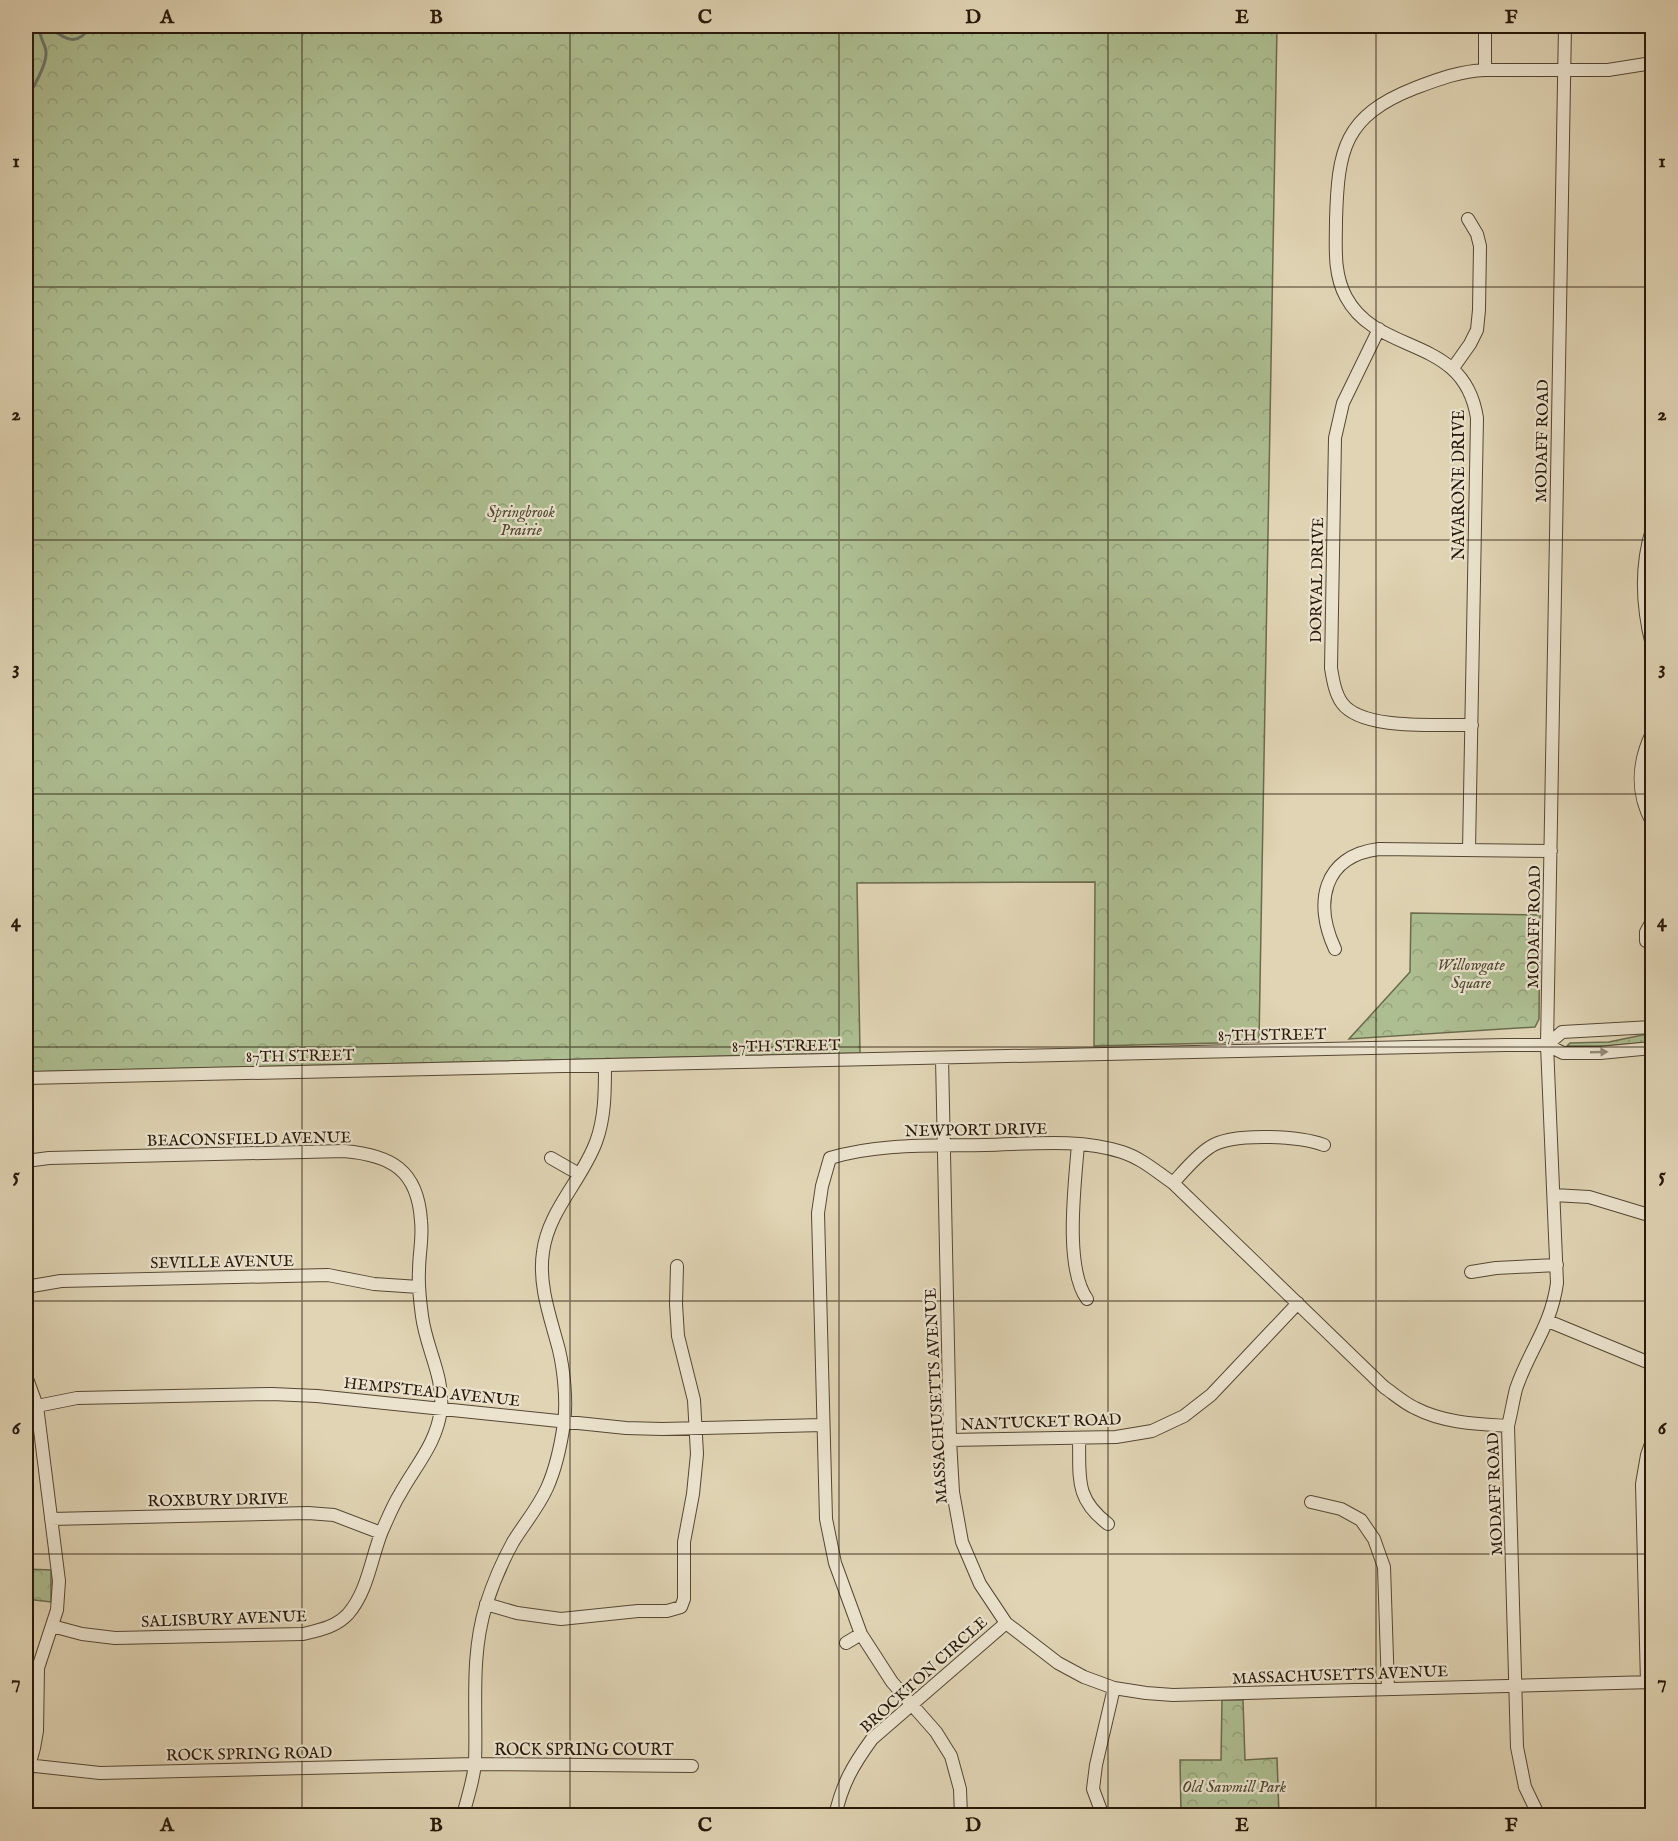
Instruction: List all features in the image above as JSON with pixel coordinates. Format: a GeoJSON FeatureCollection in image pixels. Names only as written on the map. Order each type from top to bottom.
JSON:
{"type":"FeatureCollection","features":[{"type":"Feature","properties":{"kind":"street"},"geometry":{"type":"LineString","coordinates":[[1485,26],[1485,70]]}},
{"type":"Feature","properties":{"kind":"street","name":"MODAFF ROAD"},"geometry":{"type":"LineString","coordinates":[[1539,1815],[1525,1787],[1519,1757],[1508,1426],[1517,1388],[1548,1321],[1554,1302],[1557,1265],[1547,1045],[1565,26]]}},
{"type":"Feature","properties":{"kind":"street","name":"NAVARONE DRIVE"},"geometry":{"type":"LineString","coordinates":[[1469,850],[1477,418],[1472,395],[1453,369],[1437,357],[1379,329],[1362,316],[1349,301],[1336,268],[1337,185],[1344,149],[1354,129],[1368,113],[1388,100],[1446,76],[1471,70],[1608,70],[1653,63]]}},
{"type":"Feature","properties":{"kind":"street"},"geometry":{"type":"LineString","coordinates":[[1453,369],[1474,338],[1479,321],[1480,246],[1477,234],[1468,219]]}},
{"type":"Feature","properties":{"kind":"street","name":"DORVAL DRIVE"},"geometry":{"type":"LineString","coordinates":[[1379,329],[1343,403],[1335,438],[1331,668],[1336,693],[1343,704],[1362,718],[1386,723],[1472,725]]}},
{"type":"Feature","properties":{"kind":"street"},"geometry":{"type":"LineString","coordinates":[[1653,529],[1647,549],[1643,584],[1647,626],[1653,645]]}},
{"type":"Feature","properties":{"kind":"street"},"geometry":{"type":"LineString","coordinates":[[1653,733],[1643,757],[1640,777],[1643,800],[1653,822]]}},
{"type":"Feature","properties":{"kind":"street"},"geometry":{"type":"LineString","coordinates":[[1335,949],[1324,921],[1325,897],[1331,876],[1349,858],[1357,854],[1378,849],[1551,851]]}},
{"type":"Feature","properties":{"kind":"street"},"geometry":{"type":"LineString","coordinates":[[1646,941],[1646,932],[1653,921]]}},
{"type":"Feature","properties":{"kind":"street","name":"87TH STREET"},"geometry":{"type":"LineString","coordinates":[[1547,1045],[1562,1032],[1653,1027]]}},
{"type":"Feature","properties":{"kind":"street","name":"87TH STREET"},"geometry":{"type":"LineString","coordinates":[[26,1078],[1547,1045],[1563,1053],[1600,1053],[1653,1048]]}},
{"type":"Feature","properties":{"kind":"street","name":"MASSACHUSETTS AVENUE"},"geometry":{"type":"LineString","coordinates":[[942,1058],[953,1492],[962,1542],[980,1584],[1006,1623],[1058,1663],[1084,1677],[1114,1688],[1146,1693],[1173,1695],[1650,1682]]}},
{"type":"Feature","properties":{"kind":"street"},"geometry":{"type":"LineString","coordinates":[[463,1815],[475,1764],[475,1665],[486,1604],[513,1542],[536,1509],[547,1488],[559,1451],[565,1422],[563,1376],[560,1353],[546,1300],[543,1252],[559,1207],[596,1143],[603,1113],[604,1066]]}},
{"type":"Feature","properties":{"kind":"street"},"geometry":{"type":"LineString","coordinates":[[1173,1183],[1211,1146],[1223,1141],[1289,1138],[1324,1145]]}},
{"type":"Feature","properties":{"kind":"street"},"geometry":{"type":"LineString","coordinates":[[1078,1144],[1074,1254],[1079,1283],[1087,1299]]}},
{"type":"Feature","properties":{"kind":"street","name":"NEWPORT DRIVE"},"geometry":{"type":"LineString","coordinates":[[961,1815],[960,1789],[951,1756],[936,1732],[892,1682],[861,1634],[835,1563],[826,1519],[818,1213],[822,1186],[830,1158],[874,1147],[1078,1144],[1124,1152],[1145,1163],[1173,1183],[1384,1387],[1414,1408],[1444,1419],[1473,1425],[1508,1426]]}},
{"type":"Feature","properties":{"kind":"street","name":"BEACONSFIELD AVENUE"},"geometry":{"type":"LineString","coordinates":[[26,1161],[49,1158],[332,1151],[371,1155],[403,1170],[415,1191],[422,1222],[419,1287],[423,1323],[437,1368],[441,1390],[441,1409]]}},
{"type":"Feature","properties":{"kind":"street"},"geometry":{"type":"LineString","coordinates":[[551,1158],[579,1174]]}},
{"type":"Feature","properties":{"kind":"street"},"geometry":{"type":"LineString","coordinates":[[1554,1195],[1589,1197],[1653,1216]]}},
{"type":"Feature","properties":{"kind":"street"},"geometry":{"type":"LineString","coordinates":[[1471,1272],[1496,1268],[1557,1265]]}},
{"type":"Feature","properties":{"kind":"street"},"geometry":{"type":"LineString","coordinates":[[486,1604],[517,1613],[561,1619],[638,1611],[667,1611],[681,1607],[684,1599],[684,1542],[696,1472],[694,1400],[678,1335],[677,1266]]}},
{"type":"Feature","properties":{"kind":"street","name":"SEVILLE AVENUE"},"geometry":{"type":"LineString","coordinates":[[26,1287],[61,1281],[328,1275],[374,1284],[419,1287]]}},
{"type":"Feature","properties":{"kind":"street","name":"NANTUCKET ROAD"},"geometry":{"type":"LineString","coordinates":[[950,1440],[1116,1437],[1152,1431],[1184,1416],[1211,1395],[1298,1303]]}},
{"type":"Feature","properties":{"kind":"street"},"geometry":{"type":"LineString","coordinates":[[1548,1321],[1653,1364]]}},
{"type":"Feature","properties":{"kind":"street"},"geometry":{"type":"LineString","coordinates":[[26,1376],[37,1406],[59,1581],[57,1610],[38,1668],[37,1731],[27,1769]]}},
{"type":"Feature","properties":{"kind":"street","name":"HEMPSTEAD AVENUE"},"geometry":{"type":"LineString","coordinates":[[37,1406],[77,1398],[272,1394],[317,1396],[626,1428],[823,1425]]}},
{"type":"Feature","properties":{"kind":"street","name":"SALISBURY AVENUE"},"geometry":{"type":"LineString","coordinates":[[52,1626],[82,1634],[115,1638],[288,1635],[320,1630],[342,1620],[357,1601],[381,1533],[400,1494],[434,1439],[441,1409]]}},
{"type":"Feature","properties":{"kind":"street"},"geometry":{"type":"LineString","coordinates":[[1078,1438],[1080,1476],[1084,1496],[1095,1514],[1108,1524]]}},
{"type":"Feature","properties":{"kind":"street"},"geometry":{"type":"LineString","coordinates":[[1650,1682],[1642,1484],[1647,1455],[1653,1441]]}},
{"type":"Feature","properties":{"kind":"street"},"geometry":{"type":"LineString","coordinates":[[1311,1502],[1341,1509],[1361,1520],[1374,1539],[1384,1566],[1388,1689]]}},
{"type":"Feature","properties":{"kind":"street","name":"ROXBURY DRIVE"},"geometry":{"type":"LineString","coordinates":[[51,1519],[308,1513],[333,1515],[381,1533]]}},
{"type":"Feature","properties":{"kind":"street","name":"BROCKTON CIRCLE"},"geometry":{"type":"LineString","coordinates":[[835,1815],[841,1791],[854,1763],[872,1740],[1006,1623]]}},
{"type":"Feature","properties":{"kind":"street"},"geometry":{"type":"LineString","coordinates":[[846,1643],[861,1634]]}},
{"type":"Feature","properties":{"kind":"street"},"geometry":{"type":"LineString","coordinates":[[1103,1815],[1093,1789],[1096,1765],[1114,1688]]}},
{"type":"Feature","properties":{"kind":"street","name":"ROCK SPRING COURT"},"geometry":{"type":"LineString","coordinates":[[475,1764],[692,1766]]}},
{"type":"Feature","properties":{"kind":"street","name":"ROCK SPRING ROAD"},"geometry":{"type":"LineString","coordinates":[[27,1769],[100,1773],[475,1764]]}},
{"type":"Feature","properties":{"kind":"green space","name":"Springbrook Prairie"},"geometry":{"type":"Polygon","coordinates":[[[26,26],[1277,26],[1259,1042],[1094,1046],[1095,882],[857,883],[860,1053],[26,1072],[26,26]]]}},
{"type":"Feature","properties":{"kind":"green space","name":"Willowgate Square"},"geometry":{"type":"Polygon","coordinates":[[[1411,913],[1540,915],[1539,1019],[1535,1027],[1349,1039],[1410,972],[1411,913]]]}},
{"type":"Feature","properties":{"kind":"green space"},"geometry":{"type":"Polygon","coordinates":[[[1652,1033],[1652,1042],[1567,1046],[1570,1043],[1609,1042],[1652,1033]]]}},
{"type":"Feature","properties":{"kind":"green space"},"geometry":{"type":"Polygon","coordinates":[[[26,1569],[51,1570],[51,1602],[26,1599],[26,1569]]]}},
{"type":"Feature","properties":{"kind":"green space","name":"Old Sawmill Park"},"geometry":{"type":"Polygon","coordinates":[[[1222,1700],[1243,1700],[1245,1760],[1277,1758],[1279,1815],[1181,1815],[1180,1760],[1221,1760],[1222,1700]]]}},
{"type":"Feature","properties":{"kind":"waterway"},"geometry":{"type":"LineString","coordinates":[[26,97],[39,77],[44,64],[46,51],[40,31],[50,28],[61,36],[76,39],[81,37],[90,26]]}}]}
